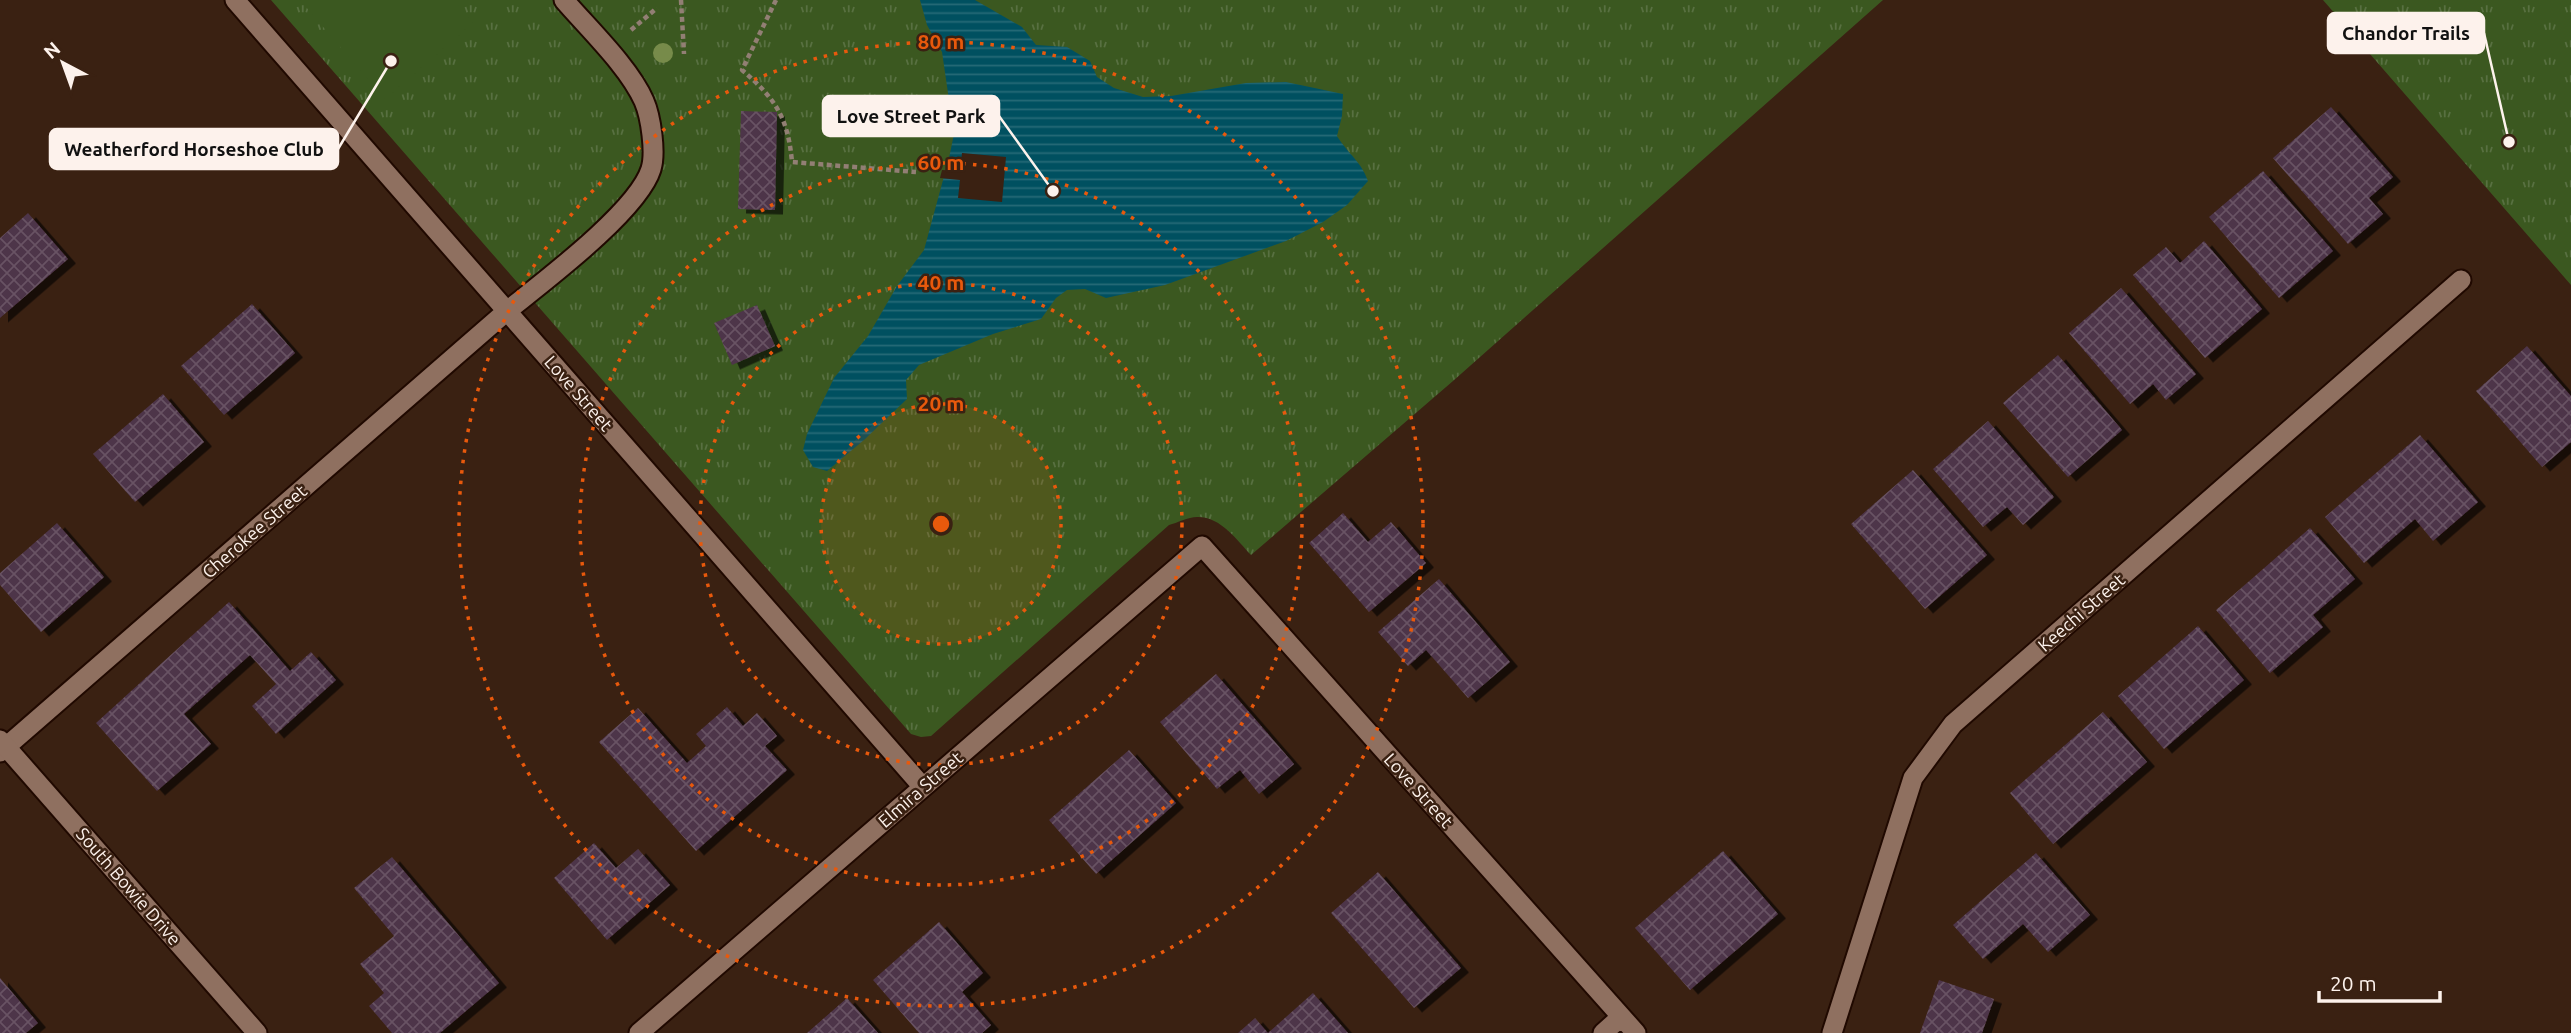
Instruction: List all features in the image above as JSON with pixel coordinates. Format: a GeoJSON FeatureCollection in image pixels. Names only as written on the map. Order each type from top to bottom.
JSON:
{"type":"FeatureCollection","features":[{"type":"Feature","properties":{"kind":"street","name":"Love Street"},"geometry":{"type":"LineString","coordinates":[[235,0],[922,786]]}},
{"type":"Feature","properties":{"kind":"street","name":"Cherokee Street"},"geometry":{"type":"LineString","coordinates":[[2,746],[614,221],[636,196],[652,169],[651,128],[644,101],[628,75],[564,0]]}},
{"type":"Feature","properties":{"kind":"street","name":"Keechi Street"},"geometry":{"type":"LineString","coordinates":[[1832,1033],[1913,778],[1952,724],[2461,280]]}},
{"type":"Feature","properties":{"kind":"street","name":"Love Street"},"geometry":{"type":"LineString","coordinates":[[1202,546],[1636,1033]]}},
{"type":"Feature","properties":{"kind":"street","name":"Elmira Street"},"geometry":{"type":"LineString","coordinates":[[639,1033],[1202,546]]}},
{"type":"Feature","properties":{"kind":"street","name":"South Bowie Drive"},"geometry":{"type":"LineString","coordinates":[[2,746],[257,1033]]}},
{"type":"Feature","properties":{"kind":"street"},"geometry":{"type":"LineString","coordinates":[[1603,1033],[1621,1017]]}},
{"type":"Feature","properties":{"kind":"path"},"geometry":{"type":"LineString","coordinates":[[681,0],[684,54]]}},
{"type":"Feature","properties":{"kind":"path"},"geometry":{"type":"LineString","coordinates":[[776,0],[742,71],[761,86],[778,108],[789,134],[792,162],[916,172]]}},
{"type":"Feature","properties":{"kind":"green space"},"geometry":{"type":"Polygon","coordinates":[[[271,0],[1883,0],[1453,381],[1251,555],[1227,530],[1213,520],[1194,517],[1169,525],[931,736],[921,737],[911,734],[271,0]]]}},
{"type":"Feature","properties":{"kind":"green space"},"geometry":{"type":"Polygon","coordinates":[[[300,0],[454,0],[473,23],[385,99],[300,0]]]}},
{"type":"Feature","properties":{"kind":"green space"},"geometry":{"type":"Polygon","coordinates":[[[2323,0],[2571,0],[2571,285],[2323,0]]]}},
{"type":"Feature","properties":{"kind":"water"},"geometry":{"type":"Polygon","coordinates":[[[920,0],[975,0],[1022,27],[1036,45],[1067,47],[1090,61],[1097,77],[1114,88],[1143,97],[1171,96],[1246,83],[1286,82],[1343,94],[1342,116],[1337,136],[1362,168],[1368,181],[1347,205],[1323,222],[1286,241],[1165,285],[1106,298],[1085,289],[1067,290],[1056,298],[1041,319],[993,334],[919,365],[906,380],[907,399],[827,471],[813,467],[803,450],[807,434],[834,378],[868,336],[897,286],[924,250],[949,158],[954,134],[942,52],[927,25],[920,0]]]}},
{"type":"Feature","properties":{"kind":"pier"},"geometry":{"type":"Polygon","coordinates":[[[962,153],[1006,157],[1002,202],[958,198],[960,180],[940,178],[942,170],[960,171],[962,153]]]}},
{"type":"Feature","properties":{"kind":"building"},"geometry":{"type":"Polygon","coordinates":[[[2331,107],[2393,177],[2369,198],[2383,214],[2348,244],[2273,158],[2331,107]]]}},
{"type":"Feature","properties":{"kind":"building"},"geometry":{"type":"Polygon","coordinates":[[[741,111],[777,112],[775,210],[738,209],[741,111]]]}},
{"type":"Feature","properties":{"kind":"building"},"geometry":{"type":"Polygon","coordinates":[[[2263,171],[2333,251],[2279,298],[2209,217],[2263,171]]]}},
{"type":"Feature","properties":{"kind":"building"},"geometry":{"type":"Polygon","coordinates":[[[28,213],[68,259],[0,318],[0,238],[28,213]]]}},
{"type":"Feature","properties":{"kind":"building"},"geometry":{"type":"Polygon","coordinates":[[[2204,241],[2262,309],[2205,358],[2133,275],[2166,247],[2180,263],[2204,241]]]}},
{"type":"Feature","properties":{"kind":"building"},"geometry":{"type":"Polygon","coordinates":[[[2121,288],[2196,374],[2166,400],[2153,384],[2130,404],[2069,333],[2121,288]]]}},
{"type":"Feature","properties":{"kind":"building"},"geometry":{"type":"Polygon","coordinates":[[[252,304],[295,353],[224,415],[181,366],[252,304]]]}},
{"type":"Feature","properties":{"kind":"building"},"geometry":{"type":"Polygon","coordinates":[[[757,305],[775,346],[732,365],[714,323],[757,305]]]}},
{"type":"Feature","properties":{"kind":"building"},"geometry":{"type":"Polygon","coordinates":[[[2527,346],[2571,396],[2571,442],[2542,467],[2476,391],[2527,346]]]}},
{"type":"Feature","properties":{"kind":"building"},"geometry":{"type":"Polygon","coordinates":[[[2058,355],[2122,430],[2068,477],[2003,403],[2058,355]]]}},
{"type":"Feature","properties":{"kind":"building"},"geometry":{"type":"Polygon","coordinates":[[[163,394],[204,442],[135,502],[93,454],[163,394]]]}},
{"type":"Feature","properties":{"kind":"building"},"geometry":{"type":"Polygon","coordinates":[[[1988,421],[2054,497],[2023,525],[2007,507],[1983,527],[1933,469],[1988,421]]]}},
{"type":"Feature","properties":{"kind":"building"},"geometry":{"type":"Polygon","coordinates":[[[2420,435],[2478,502],[2433,541],[2415,519],[2364,563],[2325,517],[2420,435]]]}},
{"type":"Feature","properties":{"kind":"building"},"geometry":{"type":"Polygon","coordinates":[[[1913,470],[1987,555],[1925,609],[1851,524],[1913,470]]]}},
{"type":"Feature","properties":{"kind":"building"},"geometry":{"type":"Polygon","coordinates":[[[1343,513],[1368,542],[1391,522],[1426,563],[1369,612],[1309,543],[1343,513]]]}},
{"type":"Feature","properties":{"kind":"building"},"geometry":{"type":"Polygon","coordinates":[[[57,523],[104,577],[41,632],[0,585],[0,573],[57,523]]]}},
{"type":"Feature","properties":{"kind":"building"},"geometry":{"type":"Polygon","coordinates":[[[2310,528],[2355,579],[2313,615],[2323,627],[2270,673],[2216,610],[2310,528]]]}},
{"type":"Feature","properties":{"kind":"building"},"geometry":{"type":"Polygon","coordinates":[[[1439,579],[1510,662],[1468,698],[1426,650],[1408,666],[1378,632],[1439,579]]]}},
{"type":"Feature","properties":{"kind":"building"},"geometry":{"type":"Polygon","coordinates":[[[229,602],[290,671],[311,652],[336,680],[276,734],[252,706],[276,684],[250,655],[184,714],[211,744],[157,791],[96,723],[229,602]]]}},
{"type":"Feature","properties":{"kind":"building"},"geometry":{"type":"Polygon","coordinates":[[[2198,626],[2244,680],[2164,749],[2118,696],[2198,626]]]}},
{"type":"Feature","properties":{"kind":"building"},"geometry":{"type":"Polygon","coordinates":[[[1216,674],[1294,764],[1259,794],[1240,770],[1217,789],[1160,722],[1216,674]]]}},
{"type":"Feature","properties":{"kind":"building"},"geometry":{"type":"Polygon","coordinates":[[[727,707],[743,726],[757,713],[777,736],[765,746],[787,770],[696,851],[599,742],[638,708],[687,763],[706,746],[696,734],[727,707]]]}},
{"type":"Feature","properties":{"kind":"building"},"geometry":{"type":"Polygon","coordinates":[[[2103,712],[2147,762],[2053,844],[2010,793],[2103,712]]]}},
{"type":"Feature","properties":{"kind":"building"},"geometry":{"type":"Polygon","coordinates":[[[1129,750],[1176,803],[1096,874],[1049,820],[1129,750]]]}},
{"type":"Feature","properties":{"kind":"building"},"geometry":{"type":"Polygon","coordinates":[[[594,843],[616,868],[638,849],[670,885],[607,940],[554,878],[594,843]]]}},
{"type":"Feature","properties":{"kind":"building"},"geometry":{"type":"Polygon","coordinates":[[[1723,851],[1778,914],[1690,990],[1635,928],[1723,851]]]}},
{"type":"Feature","properties":{"kind":"building"},"geometry":{"type":"Polygon","coordinates":[[[2036,853],[2090,915],[2048,952],[2023,924],[1983,959],[1953,925],[2036,853]]]}},
{"type":"Feature","properties":{"kind":"building"},"geometry":{"type":"Polygon","coordinates":[[[392,857],[499,983],[440,1033],[392,1033],[369,1006],[384,993],[360,964],[394,936],[354,888],[392,857]]]}},
{"type":"Feature","properties":{"kind":"building"},"geometry":{"type":"Polygon","coordinates":[[[1378,872],[1461,968],[1414,1008],[1331,913],[1378,872]]]}},
{"type":"Feature","properties":{"kind":"building"},"geometry":{"type":"Polygon","coordinates":[[[939,922],[983,973],[962,992],[991,1025],[982,1033],[919,1033],[873,980],[939,922]]]}},
{"type":"Feature","properties":{"kind":"building"},"geometry":{"type":"Polygon","coordinates":[[[0,978],[38,1023],[26,1033],[0,1033],[0,978]]]}},
{"type":"Feature","properties":{"kind":"building"},"geometry":{"type":"Polygon","coordinates":[[[1939,980],[1994,999],[1982,1033],[1920,1033],[1939,980]]]}},
{"type":"Feature","properties":{"kind":"building"},"geometry":{"type":"Polygon","coordinates":[[[1313,993],[1348,1033],[1268,1033],[1313,993]]]}},
{"type":"Feature","properties":{"kind":"building"},"geometry":{"type":"Polygon","coordinates":[[[847,998],[878,1033],[807,1033],[847,998]]]}},
{"type":"Feature","properties":{"kind":"building"},"geometry":{"type":"Polygon","coordinates":[[[1255,1018],[1268,1033],[1238,1033],[1255,1018]]]}},
{"type":"Feature","properties":{"kind":"place","name":"Weatherford Horseshoe Club"},"geometry":{"type":"Point","coordinates":[391,61]}},
{"type":"Feature","properties":{"kind":"place","name":"Chandor Trails"},"geometry":{"type":"Point","coordinates":[2509,142]}},
{"type":"Feature","properties":{"kind":"place","name":"Love Street Park"},"geometry":{"type":"Point","coordinates":[1053,191]}}]}
